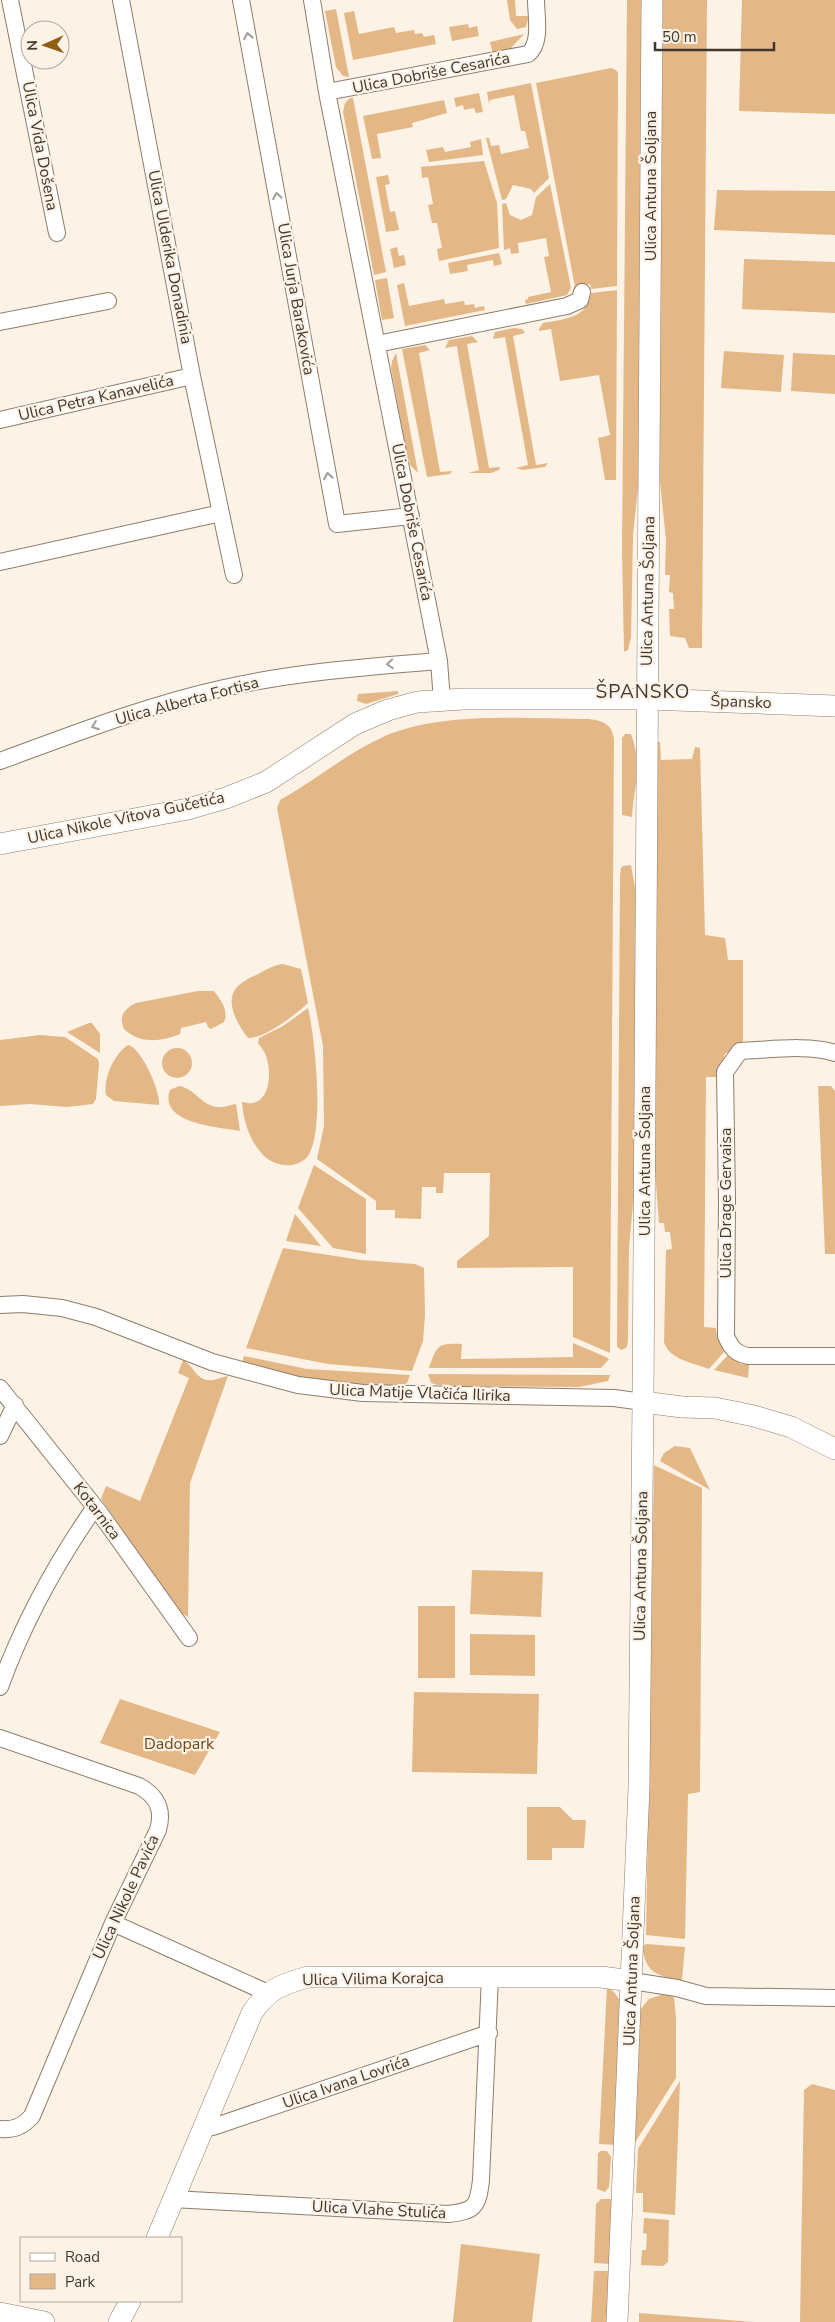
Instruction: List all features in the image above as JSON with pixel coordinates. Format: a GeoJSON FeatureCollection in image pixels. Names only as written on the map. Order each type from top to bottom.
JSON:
{"type":"FeatureCollection","features":[{"type":"Feature","properties":{"kind":"street","name":"Ulica Vida Došena"},"geometry":{"type":"LineString","coordinates":[[10,0],[57,232]]}},
{"type":"Feature","properties":{"kind":"street","name":"Ulica Ulderika Donadinia"},"geometry":{"type":"LineString","coordinates":[[121,0],[192,376],[234,575]]}},
{"type":"Feature","properties":{"kind":"street","name":"Ulica Jurja Barakovića"},"geometry":{"type":"LineString","coordinates":[[241,0],[337,524],[412,516]]}},
{"type":"Feature","properties":{"kind":"street","name":"Ulica Dobriše Cesarića"},"geometry":{"type":"LineString","coordinates":[[312,0],[328,92],[439,661],[442,700]]}},
{"type":"Feature","properties":{"kind":"street","name":"Ulica Dobriše Cesarića"},"geometry":{"type":"LineString","coordinates":[[328,92],[520,56],[533,50],[536,42],[536,0]]}},
{"type":"Feature","properties":{"kind":"street","name":"Ulica Antuna Šoljana"},"geometry":{"type":"LineString","coordinates":[[616,2322],[639,1787],[644,1402],[652,0]]}},
{"type":"Feature","properties":{"kind":"street"},"geometry":{"type":"LineString","coordinates":[[377,344],[567,306],[580,300],[582,292]]}},
{"type":"Feature","properties":{"kind":"street"},"geometry":{"type":"LineString","coordinates":[[0,322],[108,301]]}},
{"type":"Feature","properties":{"kind":"street","name":"Ulica Petra Kanavelića"},"geometry":{"type":"LineString","coordinates":[[0,420],[192,376]]}},
{"type":"Feature","properties":{"kind":"street"},"geometry":{"type":"LineString","coordinates":[[0,562],[221,514]]}},
{"type":"Feature","properties":{"kind":"street","name":"Ulica Alberta Fortisa"},"geometry":{"type":"LineString","coordinates":[[0,761],[143,709],[225,688],[338,668],[439,661]]}},
{"type":"Feature","properties":{"kind":"street","name":"Ulica Nikole Vitova Gučetića"},"geometry":{"type":"LineString","coordinates":[[0,844],[188,809],[226,798],[266,782],[365,719],[417,702],[442,700],[647,699]]}},
{"type":"Feature","properties":{"kind":"street","name":"Špansko"},"geometry":{"type":"LineString","coordinates":[[647,699],[835,706]]}},
{"type":"Feature","properties":{"kind":"street","name":"Ulica Drage Gervaisa"},"geometry":{"type":"LineString","coordinates":[[835,1053],[828,1050],[810,1049],[740,1051],[725,1072],[727,1202],[726,1336],[731,1348],[739,1354],[748,1356],[835,1356]]}},
{"type":"Feature","properties":{"kind":"street","name":"Ulica Matije Vlačića Ilirika"},"geometry":{"type":"LineString","coordinates":[[0,1306],[23,1304],[62,1308],[96,1317],[212,1362],[298,1385],[362,1394],[614,1398],[644,1402]]}},
{"type":"Feature","properties":{"kind":"street","name":"Kotarnica"},"geometry":{"type":"LineString","coordinates":[[0,1388],[16,1405],[95,1507],[189,1638]]}},
{"type":"Feature","properties":{"kind":"street"},"geometry":{"type":"LineString","coordinates":[[644,1402],[682,1407],[715,1408],[754,1416],[791,1427],[835,1449]]}},
{"type":"Feature","properties":{"kind":"street"},"geometry":{"type":"LineString","coordinates":[[0,1436],[16,1405]]}},
{"type":"Feature","properties":{"kind":"street"},"geometry":{"type":"LineString","coordinates":[[0,1687],[20,1637],[40,1597],[61,1558],[95,1507]]}},
{"type":"Feature","properties":{"kind":"street","name":"Ulica Nikole Pavića"},"geometry":{"type":"LineString","coordinates":[[0,1738],[139,1786],[155,1798],[160,1812],[158,1830],[113,1923],[32,2116],[24,2125],[11,2130],[0,2129]]}},
{"type":"Feature","properties":{"kind":"street"},"geometry":{"type":"LineString","coordinates":[[113,1923],[268,1992]]}},
{"type":"Feature","properties":{"kind":"street","name":"Ulica Vilima Korajca"},"geometry":{"type":"LineString","coordinates":[[157,2237],[252,2013],[268,1992],[287,1983],[308,1977],[602,1977],[632,1982]]}},
{"type":"Feature","properties":{"kind":"street","name":"Ulica Vlahe Stulića"},"geometry":{"type":"LineString","coordinates":[[172,2199],[448,2214],[466,2212],[474,2207],[480,2196],[489,2033],[490,1977]]}},
{"type":"Feature","properties":{"kind":"street"},"geometry":{"type":"LineString","coordinates":[[632,1982],[678,1988],[706,1996],[835,1998]]}},
{"type":"Feature","properties":{"kind":"street","name":"Ulica Ivana Lovrića"},"geometry":{"type":"LineString","coordinates":[[202,2128],[213,2127],[489,2033]]}},
{"type":"Feature","properties":{"kind":"street"},"geometry":{"type":"LineString","coordinates":[[119,2322],[129,2302]]}},
{"type":"Feature","properties":{"kind":"street"},"geometry":{"type":"LineString","coordinates":[[0,2313],[44,2322]]}},
{"type":"Feature","properties":{"kind":"green space"},"geometry":{"type":"Polygon","coordinates":[[[507,0],[515,0],[516,16],[529,16],[526,27],[517,29],[510,20],[507,0]]]}},
{"type":"Feature","properties":{"kind":"green space"},"geometry":{"type":"Polygon","coordinates":[[[627,0],[644,0],[640,468],[633,535],[631,637],[628,650],[624,652],[622,548],[627,0]]]}},
{"type":"Feature","properties":{"kind":"green space"},"geometry":{"type":"Polygon","coordinates":[[[663,0],[707,0],[702,648],[689,648],[685,638],[670,636],[669,609],[674,609],[673,593],[669,592],[670,575],[665,575],[666,540],[659,472],[663,0]]]}},
{"type":"Feature","properties":{"kind":"green space"},"geometry":{"type":"Polygon","coordinates":[[[742,0],[835,0],[835,114],[739,111],[742,0]]]}},
{"type":"Feature","properties":{"kind":"green space"},"geometry":{"type":"Polygon","coordinates":[[[336,9],[349,77],[343,76],[336,67],[325,11],[336,9]]]}},
{"type":"Feature","properties":{"kind":"green space"},"geometry":{"type":"Polygon","coordinates":[[[354,11],[359,34],[394,27],[396,33],[414,30],[415,34],[422,33],[424,37],[434,35],[436,44],[353,60],[344,13],[354,11]]]}},
{"type":"Feature","properties":{"kind":"green space"},"geometry":{"type":"Polygon","coordinates":[[[468,24],[469,28],[477,26],[479,36],[452,41],[449,27],[468,24]]]}},
{"type":"Feature","properties":{"kind":"green space"},"geometry":{"type":"Polygon","coordinates":[[[524,34],[509,50],[493,54],[490,42],[524,34]]]}},
{"type":"Feature","properties":{"kind":"green space"},"geometry":{"type":"Polygon","coordinates":[[[611,68],[618,73],[617,286],[591,289],[590,284],[575,287],[536,83],[611,68]]]}},
{"type":"Feature","properties":{"kind":"green space"},"geometry":{"type":"Polygon","coordinates":[[[531,83],[549,178],[534,193],[531,189],[513,185],[506,199],[502,200],[486,138],[489,138],[491,146],[499,145],[501,154],[529,148],[525,131],[521,131],[514,95],[490,100],[489,104],[487,92],[531,83]]]}},
{"type":"Feature","properties":{"kind":"green space"},"geometry":{"type":"Polygon","coordinates":[[[479,93],[483,112],[476,113],[474,108],[464,110],[463,105],[456,107],[454,98],[479,93]]]}},
{"type":"Feature","properties":{"kind":"green space"},"geometry":{"type":"Polygon","coordinates":[[[350,98],[353,98],[386,272],[374,275],[343,112],[345,103],[350,98]]]}},
{"type":"Feature","properties":{"kind":"green space"},"geometry":{"type":"Polygon","coordinates":[[[444,100],[447,113],[412,123],[413,127],[377,134],[381,158],[372,159],[363,116],[444,100]]]}},
{"type":"Feature","properties":{"kind":"green space"},"geometry":{"type":"Polygon","coordinates":[[[481,139],[483,155],[429,162],[426,150],[443,147],[445,152],[471,147],[470,142],[481,139]]]}},
{"type":"Feature","properties":{"kind":"green space"},"geometry":{"type":"Polygon","coordinates":[[[484,161],[497,203],[499,248],[439,261],[437,249],[442,248],[437,223],[432,223],[428,205],[433,204],[428,177],[422,178],[421,167],[484,161]]]}},
{"type":"Feature","properties":{"kind":"green space"},"geometry":{"type":"Polygon","coordinates":[[[388,175],[390,184],[385,185],[390,212],[395,211],[399,230],[386,232],[376,177],[388,175]]]}},
{"type":"Feature","properties":{"kind":"green space"},"geometry":{"type":"Polygon","coordinates":[[[550,184],[571,288],[567,295],[526,304],[525,300],[528,297],[551,292],[544,257],[549,256],[546,238],[518,243],[519,253],[511,254],[510,248],[504,250],[502,204],[506,203],[510,215],[521,220],[532,215],[536,197],[550,184]]]}},
{"type":"Feature","properties":{"kind":"green space"},"geometry":{"type":"Polygon","coordinates":[[[717,190],[835,191],[835,235],[714,230],[717,190]]]}},
{"type":"Feature","properties":{"kind":"green space"},"geometry":{"type":"Polygon","coordinates":[[[397,247],[399,256],[404,255],[406,265],[394,268],[390,249],[397,247]]]}},
{"type":"Feature","properties":{"kind":"green space"},"geometry":{"type":"Polygon","coordinates":[[[499,253],[502,264],[494,266],[493,260],[467,265],[468,271],[450,274],[448,263],[499,253]]]}},
{"type":"Feature","properties":{"kind":"green space"},"geometry":{"type":"Polygon","coordinates":[[[744,259],[835,262],[835,313],[742,309],[744,259]]]}},
{"type":"Feature","properties":{"kind":"green space"},"geometry":{"type":"Polygon","coordinates":[[[387,278],[394,318],[382,320],[375,280],[387,278]]]}},
{"type":"Feature","properties":{"kind":"green space"},"geometry":{"type":"Polygon","coordinates":[[[404,283],[409,306],[444,299],[445,304],[464,301],[465,305],[474,304],[475,308],[484,306],[485,310],[405,326],[397,285],[404,283]]]}},
{"type":"Feature","properties":{"kind":"green space"},"geometry":{"type":"Polygon","coordinates":[[[617,290],[616,480],[605,480],[598,438],[610,435],[599,375],[560,381],[551,329],[539,331],[539,329],[543,323],[566,319],[580,313],[589,302],[591,293],[617,290]]]}},
{"type":"Feature","properties":{"kind":"green space"},"geometry":{"type":"Polygon","coordinates":[[[514,328],[522,329],[525,333],[513,336],[536,465],[548,463],[545,467],[523,470],[516,468],[528,465],[505,337],[493,339],[495,332],[514,328]]]}},
{"type":"Feature","properties":{"kind":"green space"},"geometry":{"type":"Polygon","coordinates":[[[472,336],[478,342],[467,344],[489,468],[500,467],[499,470],[491,473],[468,473],[479,470],[457,346],[445,348],[449,340],[472,336]]]}},
{"type":"Feature","properties":{"kind":"green space"},"geometry":{"type":"Polygon","coordinates":[[[425,345],[430,350],[419,353],[440,472],[452,471],[450,474],[427,477],[402,349],[425,345]]]}},
{"type":"Feature","properties":{"kind":"green space"},"geometry":{"type":"Polygon","coordinates":[[[724,351],[784,355],[781,392],[721,388],[724,351]]]}},
{"type":"Feature","properties":{"kind":"green space"},"geometry":{"type":"Polygon","coordinates":[[[396,353],[418,473],[411,466],[407,455],[391,368],[396,353]]]}},
{"type":"Feature","properties":{"kind":"green space"},"geometry":{"type":"Polygon","coordinates":[[[793,353],[835,355],[835,394],[791,391],[793,353]]]}},
{"type":"Feature","properties":{"kind":"green space"},"geometry":{"type":"Polygon","coordinates":[[[398,691],[398,694],[366,704],[357,701],[358,694],[398,691]]]}},
{"type":"Feature","properties":{"kind":"green space"},"geometry":{"type":"Polygon","coordinates":[[[485,718],[589,719],[606,724],[611,730],[614,739],[610,1353],[573,1337],[573,1267],[457,1268],[457,1261],[489,1236],[490,1173],[444,1173],[443,1193],[436,1193],[436,1187],[422,1187],[421,1219],[395,1218],[395,1210],[376,1210],[376,1201],[317,1159],[324,1126],[323,1046],[277,808],[280,800],[358,750],[385,736],[408,728],[432,723],[485,718]]]}},
{"type":"Feature","properties":{"kind":"green space"},"geometry":{"type":"Polygon","coordinates":[[[625,734],[631,734],[635,746],[637,766],[632,817],[622,815],[622,738],[625,734]]]}},
{"type":"Feature","properties":{"kind":"green space"},"geometry":{"type":"Polygon","coordinates":[[[657,742],[660,742],[661,760],[692,759],[695,747],[700,748],[705,935],[725,938],[728,960],[743,960],[743,1043],[725,1054],[718,1077],[706,1077],[704,1327],[716,1328],[717,1337],[724,1352],[709,1369],[676,1357],[664,1342],[666,1250],[672,1249],[670,1232],[665,1232],[664,1223],[659,1223],[655,1172],[657,742]]]}},
{"type":"Feature","properties":{"kind":"green space"},"geometry":{"type":"Polygon","coordinates":[[[631,865],[637,899],[635,1183],[629,1247],[628,1339],[627,1347],[622,1350],[617,1347],[620,876],[623,866],[631,865]]]}},
{"type":"Feature","properties":{"kind":"green space"},"geometry":{"type":"Polygon","coordinates":[[[283,964],[301,969],[308,1003],[271,1030],[248,1038],[236,1020],[232,1006],[234,992],[245,980],[283,964]]]}},
{"type":"Feature","properties":{"kind":"green space"},"geometry":{"type":"Polygon","coordinates":[[[198,991],[214,991],[225,1010],[224,1022],[211,1029],[206,1022],[181,1028],[180,1034],[158,1040],[136,1037],[124,1029],[122,1016],[129,1007],[136,1003],[198,991]]]}},
{"type":"Feature","properties":{"kind":"green space"},"geometry":{"type":"Polygon","coordinates":[[[308,1008],[316,1061],[317,1084],[316,1126],[313,1143],[308,1156],[303,1161],[292,1165],[280,1165],[262,1154],[255,1145],[246,1124],[242,1103],[259,1101],[267,1089],[269,1081],[268,1064],[265,1053],[258,1043],[259,1038],[283,1026],[308,1008]]]}},
{"type":"Feature","properties":{"kind":"green space"},"geometry":{"type":"Polygon","coordinates":[[[92,1023],[100,1034],[100,1053],[67,1032],[92,1023]]]}},
{"type":"Feature","properties":{"kind":"green space"},"geometry":{"type":"Polygon","coordinates":[[[40,1035],[65,1037],[98,1059],[96,1099],[93,1104],[67,1107],[30,1104],[0,1106],[0,1040],[40,1035]]]}},
{"type":"Feature","properties":{"kind":"green space"},"geometry":{"type":"Polygon","coordinates":[[[128,1045],[139,1053],[144,1061],[157,1090],[159,1105],[114,1101],[106,1095],[106,1082],[111,1067],[118,1054],[128,1045]]]}},
{"type":"Feature","properties":{"kind":"green space"},"geometry":{"type":"Polygon","coordinates":[[[177,1048],[187,1053],[192,1063],[187,1073],[177,1078],[167,1073],[162,1063],[167,1053],[177,1048]]]}},
{"type":"Feature","properties":{"kind":"green space"},"geometry":{"type":"Polygon","coordinates":[[[179,1086],[189,1090],[211,1106],[222,1107],[236,1104],[240,1131],[205,1125],[181,1117],[173,1110],[169,1101],[170,1090],[179,1086]]]}},
{"type":"Feature","properties":{"kind":"green space"},"geometry":{"type":"Polygon","coordinates":[[[818,1086],[831,1086],[835,1091],[835,1254],[825,1254],[818,1086]]]}},
{"type":"Feature","properties":{"kind":"green space"},"geometry":{"type":"Polygon","coordinates":[[[314,1165],[366,1199],[366,1254],[333,1248],[298,1208],[314,1165]]]}},
{"type":"Feature","properties":{"kind":"green space"},"geometry":{"type":"Polygon","coordinates":[[[295,1214],[321,1246],[286,1241],[295,1214]]]}},
{"type":"Feature","properties":{"kind":"green space"},"geometry":{"type":"Polygon","coordinates":[[[283,1248],[361,1260],[415,1264],[424,1268],[425,1315],[423,1341],[412,1371],[328,1364],[246,1348],[283,1248]]]}},
{"type":"Feature","properties":{"kind":"green space"},"geometry":{"type":"Polygon","coordinates":[[[573,1343],[609,1359],[601,1368],[429,1368],[434,1354],[439,1347],[448,1344],[462,1344],[461,1359],[573,1357],[573,1343]]]}},
{"type":"Feature","properties":{"kind":"green space"},"geometry":{"type":"Polygon","coordinates":[[[728,1355],[741,1364],[749,1365],[748,1378],[714,1370],[728,1355]]]}},
{"type":"Feature","properties":{"kind":"green space"},"geometry":{"type":"Polygon","coordinates":[[[244,1356],[307,1369],[410,1375],[407,1383],[402,1386],[343,1384],[279,1373],[242,1364],[244,1356]]]}},
{"type":"Feature","properties":{"kind":"green space"},"geometry":{"type":"Polygon","coordinates":[[[183,1360],[201,1378],[213,1380],[228,1376],[190,1483],[188,1617],[181,1613],[101,1499],[106,1486],[140,1501],[189,1378],[178,1373],[183,1360]]]}},
{"type":"Feature","properties":{"kind":"green space"},"geometry":{"type":"Polygon","coordinates":[[[428,1374],[610,1375],[608,1381],[579,1387],[441,1386],[431,1383],[428,1374]]]}},
{"type":"Feature","properties":{"kind":"green space"},"geometry":{"type":"Polygon","coordinates":[[[675,1446],[690,1448],[710,1490],[660,1461],[664,1453],[675,1446]]]}},
{"type":"Feature","properties":{"kind":"green space"},"geometry":{"type":"Polygon","coordinates":[[[654,1465],[702,1488],[700,1792],[688,1794],[685,1939],[646,1935],[654,1465]]]}},
{"type":"Feature","properties":{"kind":"green space"},"geometry":{"type":"Polygon","coordinates":[[[472,1570],[543,1572],[541,1617],[470,1614],[472,1570]]]}},
{"type":"Feature","properties":{"kind":"green space"},"geometry":{"type":"Polygon","coordinates":[[[418,1606],[455,1606],[455,1678],[418,1678],[418,1606]]]}},
{"type":"Feature","properties":{"kind":"green space"},"geometry":{"type":"Polygon","coordinates":[[[470,1634],[535,1635],[535,1676],[470,1675],[470,1634]]]}},
{"type":"Feature","properties":{"kind":"green space"},"geometry":{"type":"Polygon","coordinates":[[[414,1692],[539,1694],[537,1774],[412,1772],[414,1692]]]}},
{"type":"Feature","properties":{"kind":"green space","name":"Dadopark"},"geometry":{"type":"Polygon","coordinates":[[[120,1699],[220,1732],[195,1775],[100,1743],[120,1699]]]}},
{"type":"Feature","properties":{"kind":"green space"},"geometry":{"type":"Polygon","coordinates":[[[527,1807],[560,1807],[573,1820],[586,1820],[584,1848],[552,1848],[552,1860],[527,1860],[527,1807]]]}},
{"type":"Feature","properties":{"kind":"green space"},"geometry":{"type":"Polygon","coordinates":[[[646,1944],[685,1947],[682,1980],[680,1982],[659,1975],[650,1968],[646,1963],[642,1947],[646,1944]]]}},
{"type":"Feature","properties":{"kind":"green space"},"geometry":{"type":"Polygon","coordinates":[[[607,1987],[614,1992],[621,2002],[616,2145],[599,2144],[607,1987]]]}},
{"type":"Feature","properties":{"kind":"green space"},"geometry":{"type":"Polygon","coordinates":[[[664,1994],[674,1997],[676,2078],[634,2144],[640,2010],[649,1999],[664,1994]]]}},
{"type":"Feature","properties":{"kind":"green space"},"geometry":{"type":"Polygon","coordinates":[[[680,2081],[675,2215],[643,2212],[643,2193],[636,2193],[638,2149],[680,2081]]]}},
{"type":"Feature","properties":{"kind":"green space"},"geometry":{"type":"Polygon","coordinates":[[[812,2084],[835,2090],[835,2322],[800,2322],[804,2090],[812,2084]]]}},
{"type":"Feature","properties":{"kind":"green space"},"geometry":{"type":"Polygon","coordinates":[[[600,2151],[607,2151],[611,2157],[609,2187],[605,2192],[597,2189],[598,2154],[600,2151]]]}},
{"type":"Feature","properties":{"kind":"green space"},"geometry":{"type":"Polygon","coordinates":[[[601,2199],[614,2199],[611,2264],[594,2263],[596,2204],[601,2199]]]}},
{"type":"Feature","properties":{"kind":"green space"},"geometry":{"type":"Polygon","coordinates":[[[644,2218],[669,2220],[668,2262],[663,2266],[641,2265],[642,2250],[646,2250],[647,2234],[643,2233],[644,2218]]]}},
{"type":"Feature","properties":{"kind":"green space"},"geometry":{"type":"Polygon","coordinates":[[[461,2244],[540,2254],[532,2322],[453,2322],[461,2244]]]}},
{"type":"Feature","properties":{"kind":"green space"},"geometry":{"type":"Polygon","coordinates":[[[594,2271],[611,2271],[608,2322],[591,2322],[594,2271]]]}},
{"type":"Feature","properties":{"kind":"green space"},"geometry":{"type":"Polygon","coordinates":[[[639,2313],[754,2322],[639,2322],[639,2313]]]}},
{"type":"Feature","properties":{"kind":"district","name":"ŠPANSKO"},"geometry":{"type":"Point","coordinates":[643,692]}}]}
